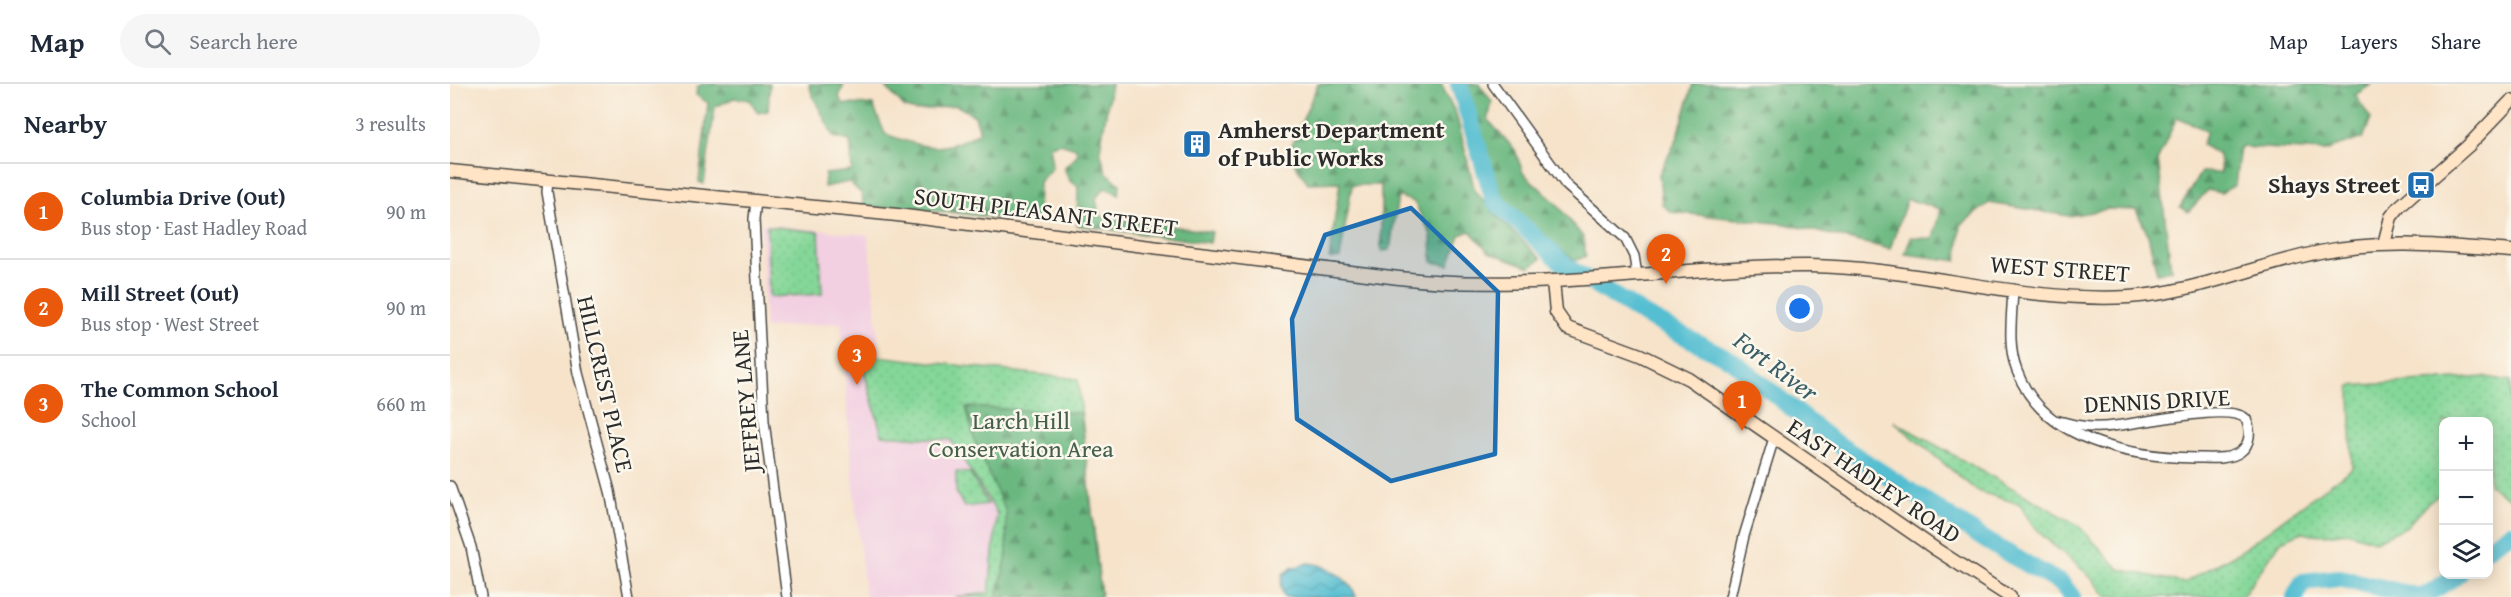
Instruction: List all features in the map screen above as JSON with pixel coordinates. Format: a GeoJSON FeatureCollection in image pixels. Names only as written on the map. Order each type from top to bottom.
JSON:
{"type":"FeatureCollection","features":[{"type":"Feature","properties":{"kind":"main road"},"geometry":{"type":"LineString","coordinates":[[2384,244],[2391,217],[2399,207],[2460,153],[2511,101]]}},
{"type":"Feature","properties":{"kind":"main road","name":"SOUTH PLEASANT STREET"},"geometry":{"type":"LineString","coordinates":[[450,171],[1025,230],[1414,280],[1487,284],[1636,275]]}},
{"type":"Feature","properties":{"kind":"main road","name":"WEST STREET"},"geometry":{"type":"LineString","coordinates":[[1636,275],[1826,267],[1894,272],[2086,297],[2138,296],[2194,286],[2311,254],[2384,244],[2511,251]]}},
{"type":"Feature","properties":{"kind":"main road","name":"EAST HADLEY ROAD"},"geometry":{"type":"LineString","coordinates":[[1553,281],[1554,307],[1563,325],[1676,372],[2010,597]]}},
{"type":"Feature","properties":{"kind":"street"},"geometry":{"type":"LineString","coordinates":[[1493,84],[1572,192],[1625,238],[1634,256],[1636,275]]}},
{"type":"Feature","properties":{"kind":"street","name":"HILLCREST PLACE"},"geometry":{"type":"LineString","coordinates":[[548,180],[547,192],[578,373],[610,491],[629,597]]}},
{"type":"Feature","properties":{"kind":"street","name":"JEFFREY LANE"},"geometry":{"type":"LineString","coordinates":[[756,201],[763,408],[787,597]]}},
{"type":"Feature","properties":{"kind":"street","name":"DENNIS DRIVE"},"geometry":{"type":"LineString","coordinates":[[2013,289],[2011,341],[2016,371],[2033,399],[2055,420],[2086,439],[2149,454],[2227,457],[2242,451],[2249,440],[2246,419],[2232,412],[2206,413],[2104,427],[2081,426],[2055,420]]}},
{"type":"Feature","properties":{"kind":"street"},"geometry":{"type":"LineString","coordinates":[[1730,597],[1744,536],[1774,438]]}},
{"type":"Feature","properties":{"kind":"street"},"geometry":{"type":"LineString","coordinates":[[450,486],[471,547],[481,597]]}},
{"type":"Feature","properties":{"kind":"highlighted area"},"geometry":{"type":"Polygon","coordinates":[[[1411,208],[1498,292],[1495,454],[1391,481],[1297,419],[1292,319],[1325,235],[1411,208]]]}},
{"type":"Feature","properties":{"kind":"shaded area"},"geometry":{"type":"Polygon","coordinates":[[[761,224],[868,235],[880,356],[859,355],[882,434],[951,440],[997,513],[989,594],[955,597],[865,597],[851,460],[841,323],[765,328],[761,224]]]}},
{"type":"Feature","properties":{"kind":"green space"},"geometry":{"type":"Polygon","coordinates":[[[703,84],[770,84],[768,111],[758,113],[750,100],[734,98],[715,107],[704,184],[699,182],[708,103],[696,95],[697,87],[703,84]]]}},
{"type":"Feature","properties":{"kind":"green space"},"geometry":{"type":"Polygon","coordinates":[[[809,84],[844,84],[839,97],[843,104],[873,105],[885,134],[933,147],[953,144],[980,132],[975,116],[956,105],[916,111],[905,108],[883,84],[1111,84],[1100,150],[1106,172],[1120,184],[1119,194],[1105,188],[1096,198],[1099,216],[1212,232],[1210,243],[1077,225],[1078,186],[1070,181],[1064,168],[1077,155],[1076,148],[1060,143],[1050,146],[1052,168],[1039,182],[1038,223],[950,212],[864,207],[862,194],[849,182],[824,187],[825,174],[852,171],[850,141],[834,137],[813,97],[809,84]]]}},
{"type":"Feature","properties":{"kind":"green space"},"geometry":{"type":"Polygon","coordinates":[[[1318,84],[1441,84],[1456,114],[1475,191],[1541,259],[1530,267],[1489,252],[1470,231],[1460,235],[1449,265],[1432,262],[1431,235],[1414,202],[1398,196],[1390,250],[1381,251],[1381,185],[1352,185],[1340,258],[1329,259],[1340,182],[1308,183],[1288,154],[1318,84]]]}},
{"type":"Feature","properties":{"kind":"green space"},"geometry":{"type":"Polygon","coordinates":[[[1461,84],[1479,84],[1492,102],[1488,120],[1515,150],[1523,173],[1556,203],[1583,237],[1586,256],[1575,261],[1496,198],[1461,84]]]}},
{"type":"Feature","properties":{"kind":"green space"},"geometry":{"type":"Polygon","coordinates":[[[1693,84],[2372,84],[2355,95],[2371,119],[2363,138],[2325,151],[2240,147],[2235,185],[2221,193],[2208,190],[2188,212],[2180,207],[2201,172],[2221,173],[2219,155],[2202,145],[2207,131],[2177,117],[2158,159],[2171,270],[2157,273],[2148,235],[2136,210],[2108,209],[2069,216],[1989,203],[1961,225],[1957,261],[1905,254],[1911,237],[1933,239],[1940,209],[1907,199],[1890,249],[1786,224],[1671,212],[1662,204],[1659,174],[1677,139],[1693,84]]]}},
{"type":"Feature","properties":{"kind":"green space"},"geometry":{"type":"Polygon","coordinates":[[[767,226],[819,232],[822,294],[769,297],[767,226]]]}},
{"type":"Feature","properties":{"kind":"green space","name":"Larch Hill Conservation Area"},"geometry":{"type":"Polygon","coordinates":[[[859,354],[1078,379],[1101,597],[955,597],[989,593],[997,513],[951,440],[882,435],[859,354]]]}},
{"type":"Feature","properties":{"kind":"green space"},"geometry":{"type":"Polygon","coordinates":[[[2486,377],[2511,381],[2511,500],[2493,488],[2493,417],[2439,417],[2439,495],[2426,505],[2406,527],[2375,541],[2347,532],[2325,535],[2300,533],[2281,541],[2242,597],[2106,597],[2085,572],[2038,530],[2020,504],[1977,491],[1893,421],[2078,525],[2119,569],[2184,583],[2241,551],[2352,468],[2350,386],[2486,377]]]}},
{"type":"Feature","properties":{"kind":"green space"},"geometry":{"type":"Polygon","coordinates":[[[966,407],[1081,413],[1101,597],[997,597],[1007,556],[1006,512],[976,445],[966,407]]]}},
{"type":"Feature","properties":{"kind":"green space"},"geometry":{"type":"Polygon","coordinates":[[[956,472],[970,473],[988,504],[964,507],[956,492],[956,472]]]}},
{"type":"Feature","properties":{"kind":"water"},"geometry":{"type":"Polygon","coordinates":[[[1309,563],[1323,566],[1344,579],[1356,597],[1284,597],[1281,587],[1283,574],[1292,568],[1309,563]]]}},
{"type":"Feature","properties":{"kind":"waterway","name":"Fort River"},"geometry":{"type":"LineString","coordinates":[[1459,84],[1494,200],[1567,267],[1646,316],[1733,361],[1830,439],[1990,543],[2062,584],[2072,597]]}},
{"type":"Feature","properties":{"kind":"waterway","name":"Fort River"},"geometry":{"type":"LineString","coordinates":[[2493,545],[2511,533]]}},
{"type":"Feature","properties":{"kind":"waterway","name":"Fort River"},"geometry":{"type":"LineString","coordinates":[[2295,597],[2303,582],[2339,578],[2420,597]]}},
{"type":"Feature","properties":{"kind":"waterway","name":"Fort River"},"geometry":{"type":"LineString","coordinates":[[2423,597],[2451,579]]}},
{"type":"Feature","properties":{"kind":"place","name":"Amherst Department of Public Works"},"geometry":{"type":"Point","coordinates":[1197,144]}},
{"type":"Feature","properties":{"kind":"place","name":"Shays Street"},"geometry":{"type":"Point","coordinates":[2421,185]}},
{"type":"Feature","properties":{"kind":"place","name":"Mill Street (Out)"},"geometry":{"type":"Point","coordinates":[1666,284]}},
{"type":"Feature","properties":{"kind":"place","name":"The Common School"},"geometry":{"type":"Point","coordinates":[857,385]}},
{"type":"Feature","properties":{"kind":"place","name":"Columbia Drive (Out)"},"geometry":{"type":"Point","coordinates":[1742,431]}}]}
